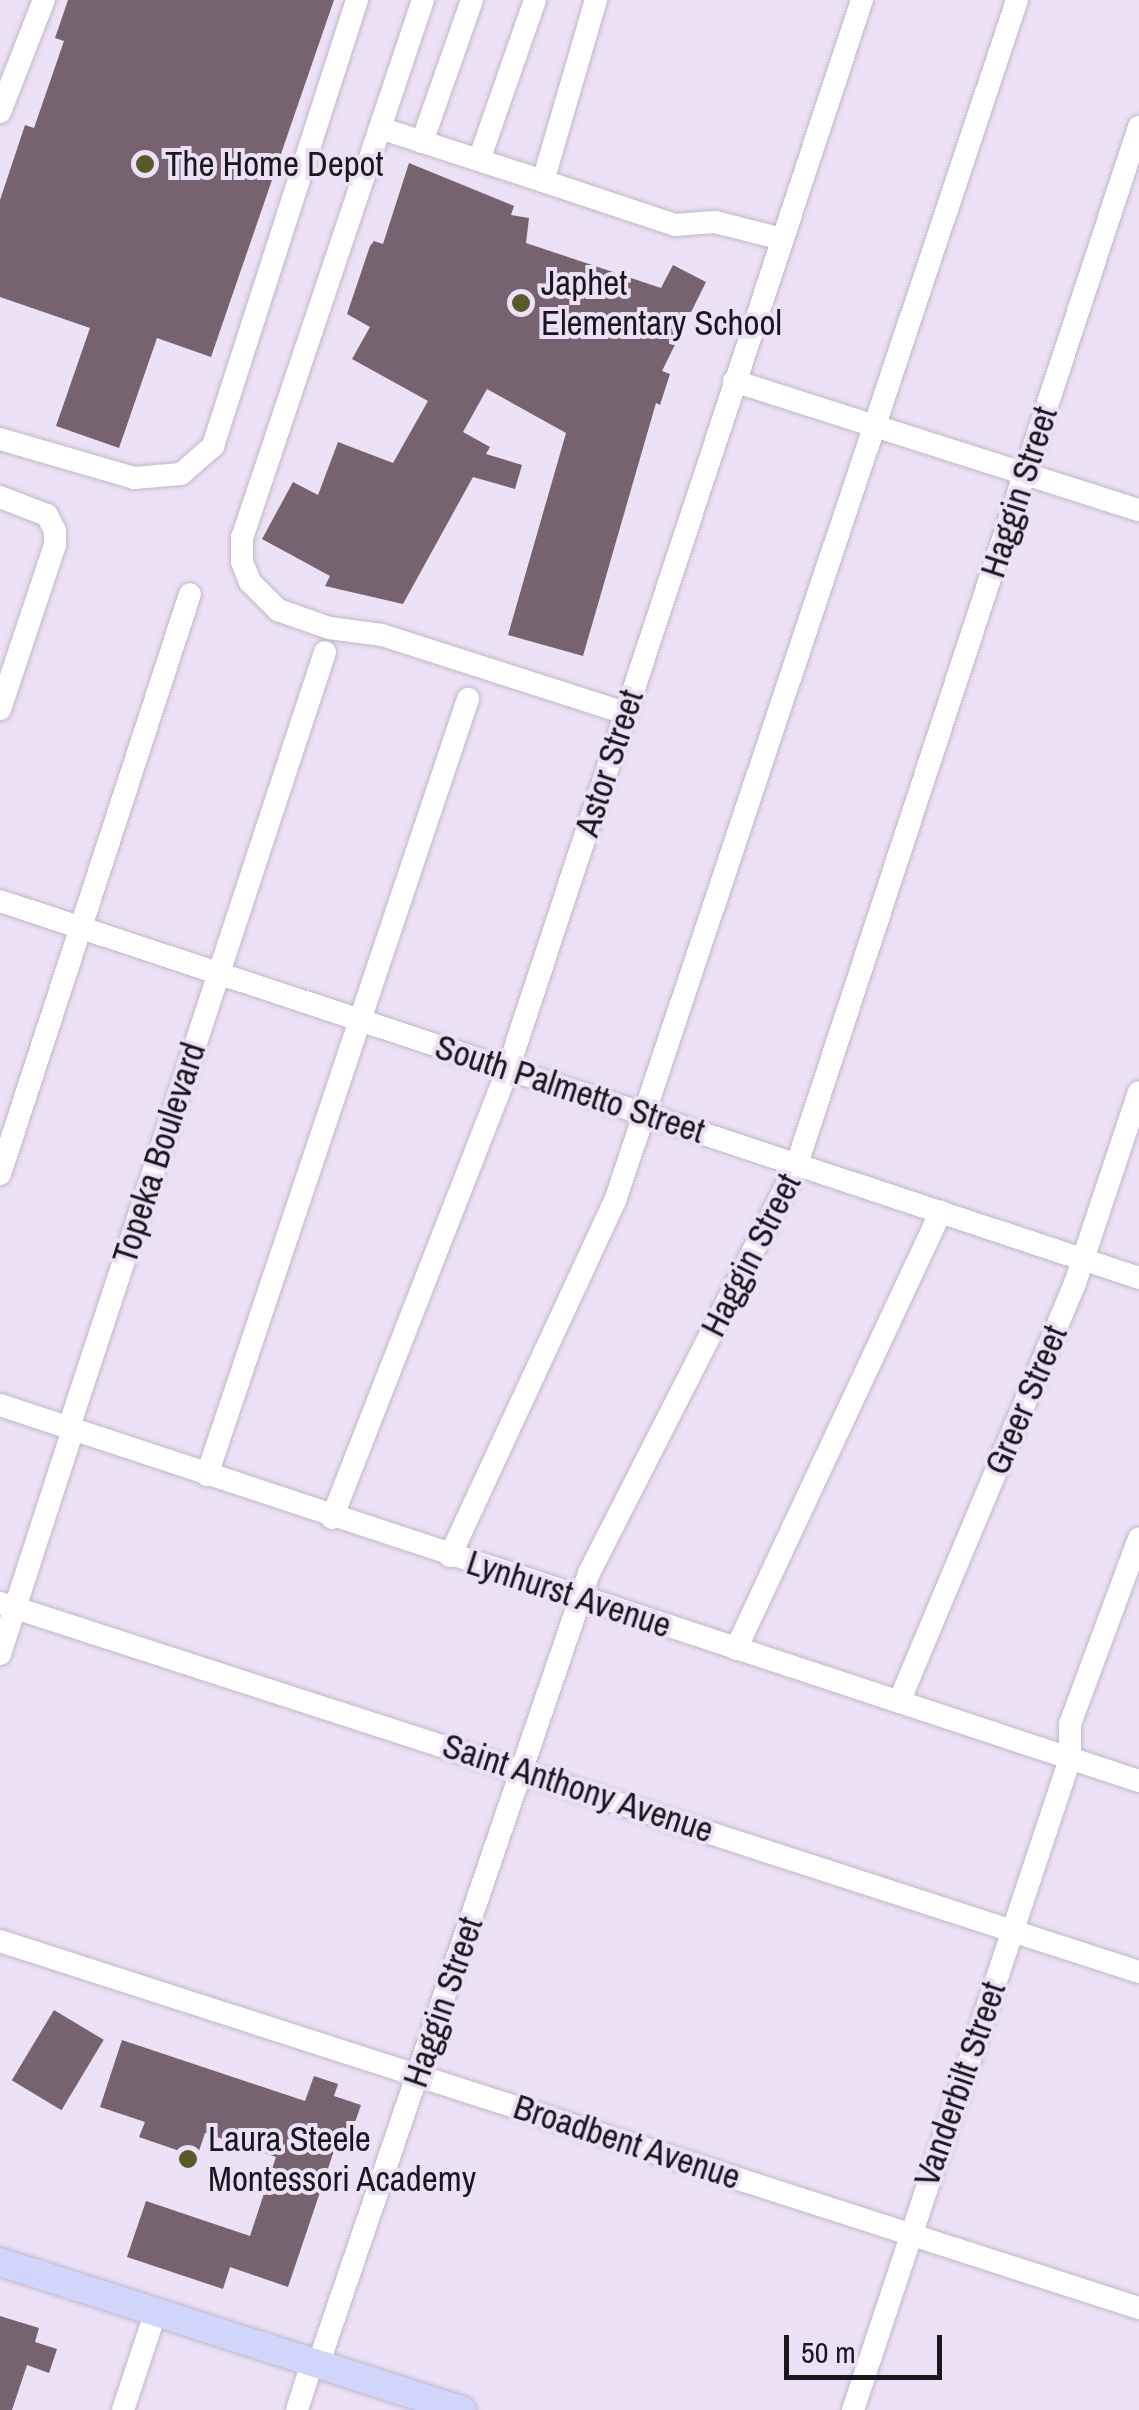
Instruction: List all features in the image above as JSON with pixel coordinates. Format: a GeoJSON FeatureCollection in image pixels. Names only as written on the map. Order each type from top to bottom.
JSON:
{"type":"FeatureCollection","features":[{"type":"Feature","properties":{"kind":"main road"},"geometry":{"type":"LineString","coordinates":[[0,2262],[452,2408]]}},
{"type":"Feature","properties":{"kind":"street"},"geometry":{"type":"LineString","coordinates":[[0,439],[134,478],[181,474],[213,446],[357,0]]}},
{"type":"Feature","properties":{"kind":"street"},"geometry":{"type":"LineString","coordinates":[[423,0],[242,537],[242,562],[250,582],[278,610],[329,628],[382,635],[625,713]]}},
{"type":"Feature","properties":{"kind":"street"},"geometry":{"type":"LineString","coordinates":[[422,142],[472,0]]}},
{"type":"Feature","properties":{"kind":"street"},"geometry":{"type":"LineString","coordinates":[[479,160],[535,0]]}},
{"type":"Feature","properties":{"kind":"street"},"geometry":{"type":"LineString","coordinates":[[543,181],[596,0]]}},
{"type":"Feature","properties":{"kind":"street","name":"Astor Street"},"geometry":{"type":"LineString","coordinates":[[332,1518],[508,1069],[862,0]]}},
{"type":"Feature","properties":{"kind":"street"},"geometry":{"type":"LineString","coordinates":[[450,1556],[616,1201],[1017,0]]}},
{"type":"Feature","properties":{"kind":"street"},"geometry":{"type":"LineString","coordinates":[[0,112],[9,62],[37,2]]}},
{"type":"Feature","properties":{"kind":"street","name":"Haggin Street"},"geometry":{"type":"LineString","coordinates":[[297,2410],[524,1770],[588,1573],[798,1164],[1139,127]]}},
{"type":"Feature","properties":{"kind":"street"},"geometry":{"type":"LineString","coordinates":[[380,128],[675,225],[716,222],[782,239]]}},
{"type":"Feature","properties":{"kind":"street"},"geometry":{"type":"LineString","coordinates":[[734,381],[1139,510]]}},
{"type":"Feature","properties":{"kind":"street"},"geometry":{"type":"LineString","coordinates":[[0,497],[36,508],[52,522],[55,545],[0,708]]}},
{"type":"Feature","properties":{"kind":"street"},"geometry":{"type":"LineString","coordinates":[[0,1174],[190,594]]}},
{"type":"Feature","properties":{"kind":"street","name":"Topeka Boulevard"},"geometry":{"type":"LineString","coordinates":[[0,1654],[8,1606],[72,1434],[69,1427],[325,652]]}},
{"type":"Feature","properties":{"kind":"street"},"geometry":{"type":"LineString","coordinates":[[207,1475],[468,699]]}},
{"type":"Feature","properties":{"kind":"street","name":"South Palmetto Street"},"geometry":{"type":"LineString","coordinates":[[0,900],[1139,1278]]}},
{"type":"Feature","properties":{"kind":"street","name":"Greer Street"},"geometry":{"type":"LineString","coordinates":[[899,1702],[1084,1259],[1139,1092]]}},
{"type":"Feature","properties":{"kind":"street"},"geometry":{"type":"LineString","coordinates":[[736,1648],[941,1212]]}},
{"type":"Feature","properties":{"kind":"street","name":"Lynhurst Avenue"},"geometry":{"type":"LineString","coordinates":[[0,1405],[332,1518],[1139,1781]]}},
{"type":"Feature","properties":{"kind":"street","name":"Vanderbilt Street"},"geometry":{"type":"LineString","coordinates":[[853,2410],[908,2234],[1070,1759],[1070,1724],[1139,1538]]}},
{"type":"Feature","properties":{"kind":"street","name":"Saint Anthony Avenue"},"geometry":{"type":"LineString","coordinates":[[8,1606],[1139,1972]]}},
{"type":"Feature","properties":{"kind":"street","name":"Broadbent Avenue"},"geometry":{"type":"LineString","coordinates":[[0,1941],[1139,2308]]}},
{"type":"Feature","properties":{"kind":"street"},"geometry":{"type":"LineString","coordinates":[[123,2410],[156,2311]]}},
{"type":"Feature","properties":{"kind":"building","name":"The Home Depot"},"geometry":{"type":"Polygon","coordinates":[[[68,0],[334,0],[211,357],[157,338],[119,448],[56,426],[90,328],[0,297],[0,200],[25,125],[34,128],[64,41],[55,38],[68,0]]]}},
{"type":"Feature","properties":{"kind":"building"},"geometry":{"type":"Polygon","coordinates":[[[409,163],[514,206],[511,215],[529,218],[526,243],[661,288],[673,265],[706,282],[662,371],[670,374],[660,405],[656,403],[583,656],[508,635],[566,433],[487,389],[463,432],[490,447],[486,454],[522,465],[515,489],[473,477],[403,604],[325,586],[330,576],[262,539],[293,482],[318,495],[338,442],[393,463],[428,401],[352,359],[370,327],[347,314],[370,246],[374,241],[383,244],[409,163]]]}},
{"type":"Feature","properties":{"kind":"building"},"geometry":{"type":"Polygon","coordinates":[[[54,2010],[104,2040],[61,2110],[12,2080],[54,2010]]]}},
{"type":"Feature","properties":{"kind":"building"},"geometry":{"type":"Polygon","coordinates":[[[122,2040],[305,2101],[314,2076],[338,2084],[334,2096],[361,2105],[352,2131],[342,2127],[288,2287],[230,2267],[223,2289],[127,2257],[146,2201],[250,2236],[276,2157],[205,2133],[197,2157],[139,2137],[145,2122],[100,2107],[122,2040]]]}},
{"type":"Feature","properties":{"kind":"building"},"geometry":{"type":"Polygon","coordinates":[[[0,2316],[39,2328],[35,2342],[57,2349],[49,2373],[27,2365],[12,2410],[0,2410],[0,2316]]]}},
{"type":"Feature","properties":{"kind":"place","name":"The Home Depot"},"geometry":{"type":"Point","coordinates":[145,164]}},
{"type":"Feature","properties":{"kind":"place","name":"Japhet Elementary School"},"geometry":{"type":"Point","coordinates":[521,303]}},
{"type":"Feature","properties":{"kind":"place","name":"Laura Steele Montessori Academy"},"geometry":{"type":"Point","coordinates":[188,2159]}}]}
